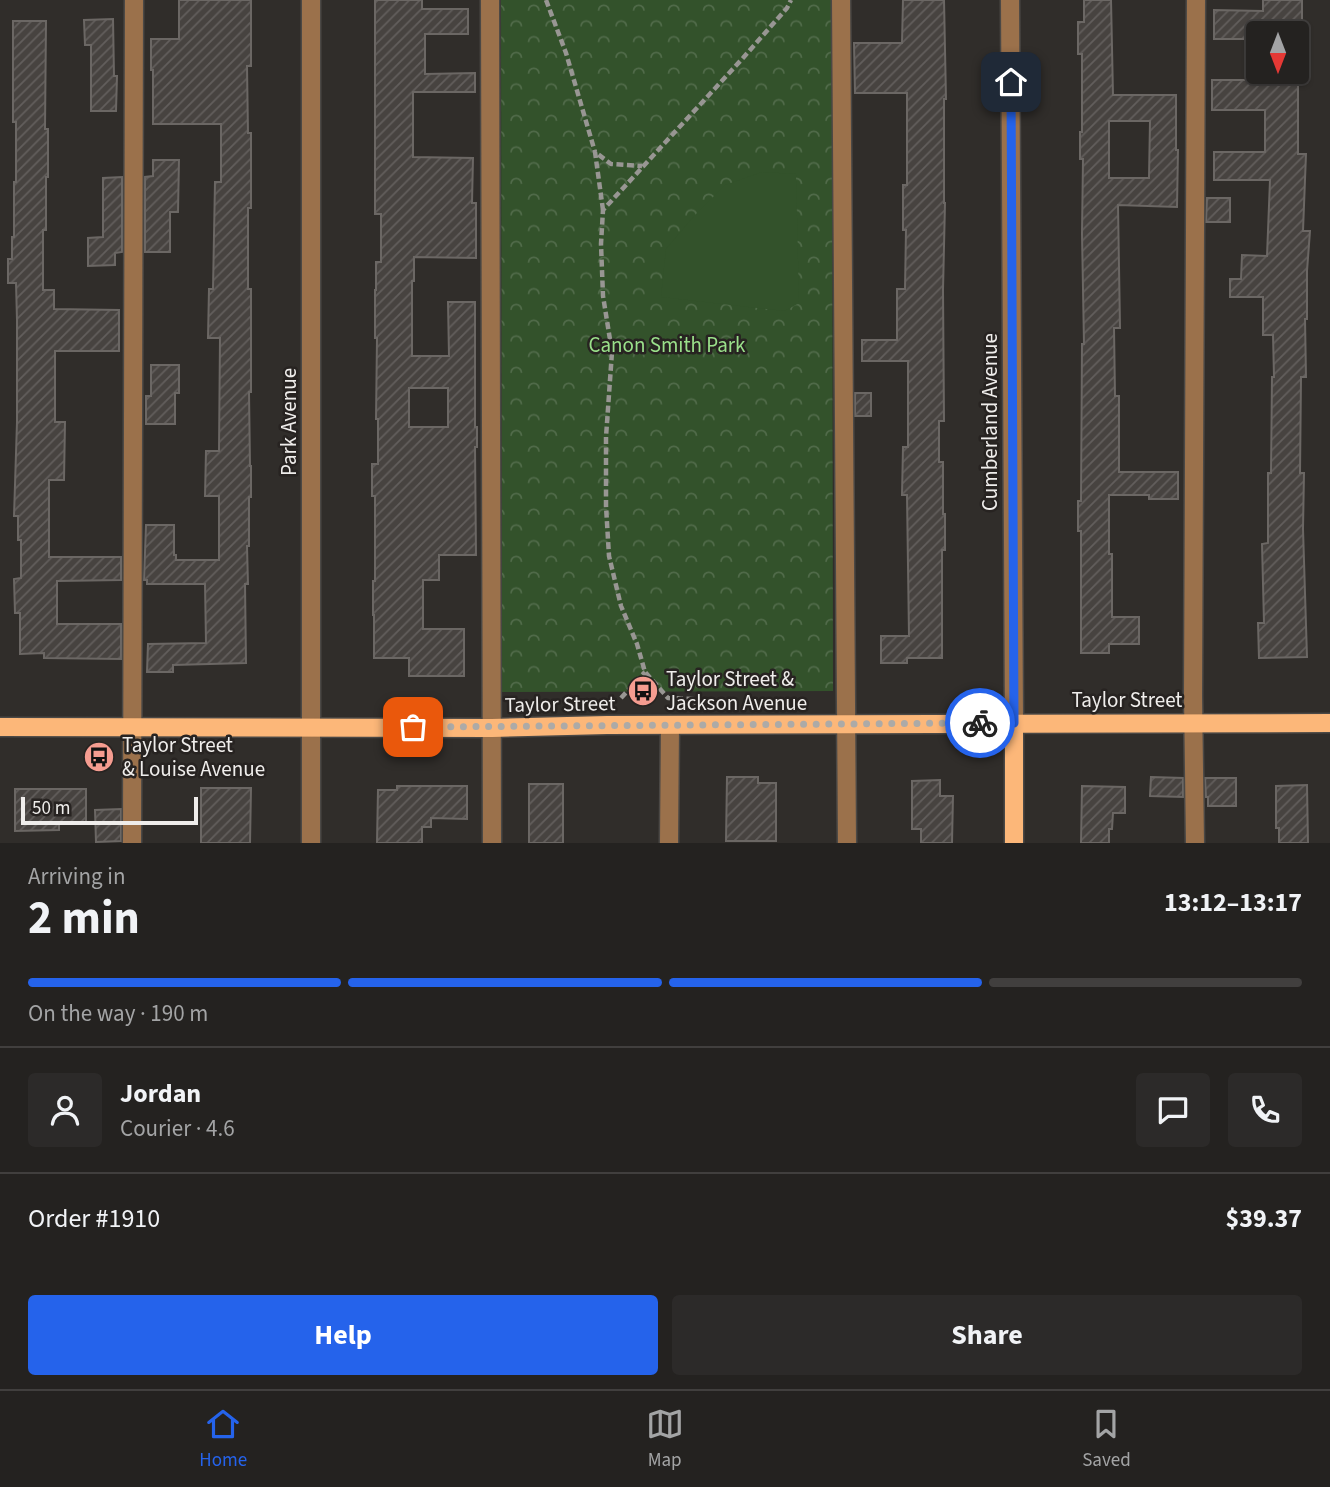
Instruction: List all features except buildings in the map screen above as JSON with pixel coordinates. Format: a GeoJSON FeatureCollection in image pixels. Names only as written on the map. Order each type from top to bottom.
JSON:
{"type":"FeatureCollection","features":[{"type":"Feature","properties":{"kind":"main road","name":"Cumberland Avenue"},"geometry":{"type":"LineString","coordinates":[[1014,723],[1014,843]]}},
{"type":"Feature","properties":{"kind":"main road","name":"Taylor Street"},"geometry":{"type":"LineString","coordinates":[[0,727],[492,728],[1330,723]]}},
{"type":"Feature","properties":{"kind":"street"},"geometry":{"type":"LineString","coordinates":[[132,843],[134,0]]}},
{"type":"Feature","properties":{"kind":"street","name":"Park Avenue"},"geometry":{"type":"LineString","coordinates":[[311,843],[312,0]]}},
{"type":"Feature","properties":{"kind":"street"},"geometry":{"type":"LineString","coordinates":[[490,0],[492,843]]}},
{"type":"Feature","properties":{"kind":"street"},"geometry":{"type":"LineString","coordinates":[[841,0],[847,843]]}},
{"type":"Feature","properties":{"kind":"street","name":"Cumberland Avenue"},"geometry":{"type":"LineString","coordinates":[[1010,0],[1014,723]]}},
{"type":"Feature","properties":{"kind":"street"},"geometry":{"type":"LineString","coordinates":[[1195,843],[1196,0]]}},
{"type":"Feature","properties":{"kind":"street"},"geometry":{"type":"LineString","coordinates":[[669,843],[670,725]]}},
{"type":"Feature","properties":{"kind":"path"},"geometry":{"type":"LineString","coordinates":[[546,0],[566,53],[595,152],[603,211],[603,296],[612,352],[606,437],[608,556],[621,606],[637,644],[645,673],[668,698],[696,699],[696,725]]}},
{"type":"Feature","properties":{"kind":"path"},"geometry":{"type":"LineString","coordinates":[[603,211],[743,58],[791,0]]}},
{"type":"Feature","properties":{"kind":"path"},"geometry":{"type":"LineString","coordinates":[[595,152],[611,164],[643,166]]}},
{"type":"Feature","properties":{"kind":"path"},"geometry":{"type":"LineString","coordinates":[[621,698],[645,673]]}},
{"type":"Feature","properties":{"kind":"green space","name":"Canon Smith Park"},"geometry":{"type":"Polygon","coordinates":[[[501,0],[832,0],[833,691],[502,692],[501,0]]]}},
{"type":"Feature","properties":{"kind":"green space"},"geometry":{"type":"Polygon","coordinates":[[[762,172],[796,174],[799,303],[785,311],[661,297],[666,249],[725,185],[762,172]]]}},
{"type":"Feature","properties":{"kind":"way so far"},"geometry":{"type":"LineString","coordinates":[[413,727],[980,723]]}},
{"type":"Feature","properties":{"kind":"place","name":"Taylor Street & Jackson Avenue"},"geometry":{"type":"Point","coordinates":[643,691]}},
{"type":"Feature","properties":{"kind":"place","name":"Taylor Street & Louise Avenue"},"geometry":{"type":"Point","coordinates":[99,757]}},
{"type":"Feature","properties":{"kind":"route"},"geometry":{"type":"LineString","coordinates":[[980,723],[1014,723],[1011,82]]}}]}
